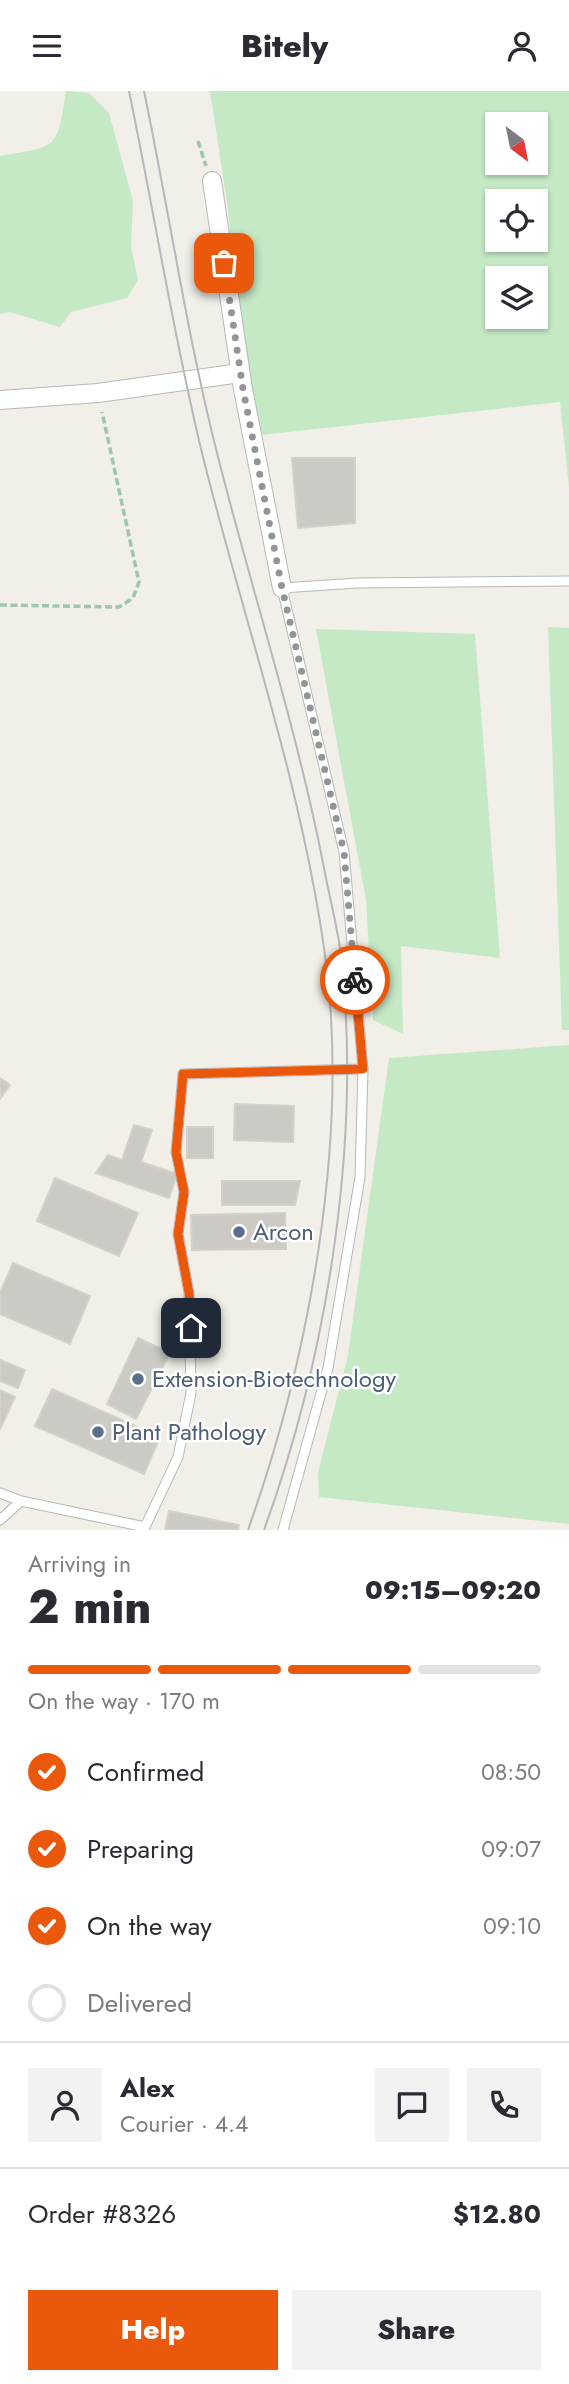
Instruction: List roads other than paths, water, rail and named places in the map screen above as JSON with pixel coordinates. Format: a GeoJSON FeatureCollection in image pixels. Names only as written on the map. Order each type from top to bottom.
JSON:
{"type":"FeatureCollection","features":[{"type":"Feature","properties":{"kind":"street"},"geometry":{"type":"LineString","coordinates":[[212,181],[240,373],[282,588]]}},
{"type":"Feature","properties":{"kind":"street"},"geometry":{"type":"LineString","coordinates":[[0,400],[98,393],[240,373]]}},
{"type":"Feature","properties":{"kind":"lane"},"geometry":{"type":"LineString","coordinates":[[284,1530],[328,1368],[360,1177],[363,1069],[344,852],[282,588],[357,583],[569,581]]}},
{"type":"Feature","properties":{"kind":"lane"},"geometry":{"type":"LineString","coordinates":[[0,1493],[21,1501],[145,1527],[178,1457],[191,1392],[189,1293],[178,1234],[184,1192],[176,1152],[183,1074],[363,1069]]}},
{"type":"Feature","properties":{"kind":"lane"},"geometry":{"type":"LineString","coordinates":[[0,1520],[21,1501]]}},
{"type":"Feature","properties":{"kind":"tram line"},"geometry":{"type":"LineString","coordinates":[[129,91],[202,453],[301,823],[324,948],[331,1019],[332,1093],[328,1168],[319,1243],[290,1392],[248,1530]]}},
{"type":"Feature","properties":{"kind":"tram line"},"geometry":{"type":"LineString","coordinates":[[144,91],[206,408],[288,712],[313,816],[340,948],[346,1019],[347,1093],[335,1243],[306,1391],[287,1462],[264,1530]]}},
{"type":"Feature","properties":{"kind":"place","name":"Arcon"},"geometry":{"type":"Point","coordinates":[239,1232]}},
{"type":"Feature","properties":{"kind":"place","name":"Extension-Biotechnology"},"geometry":{"type":"Point","coordinates":[138,1379]}},
{"type":"Feature","properties":{"kind":"place","name":"Plant Pathology"},"geometry":{"type":"Point","coordinates":[98,1432]}}]}
